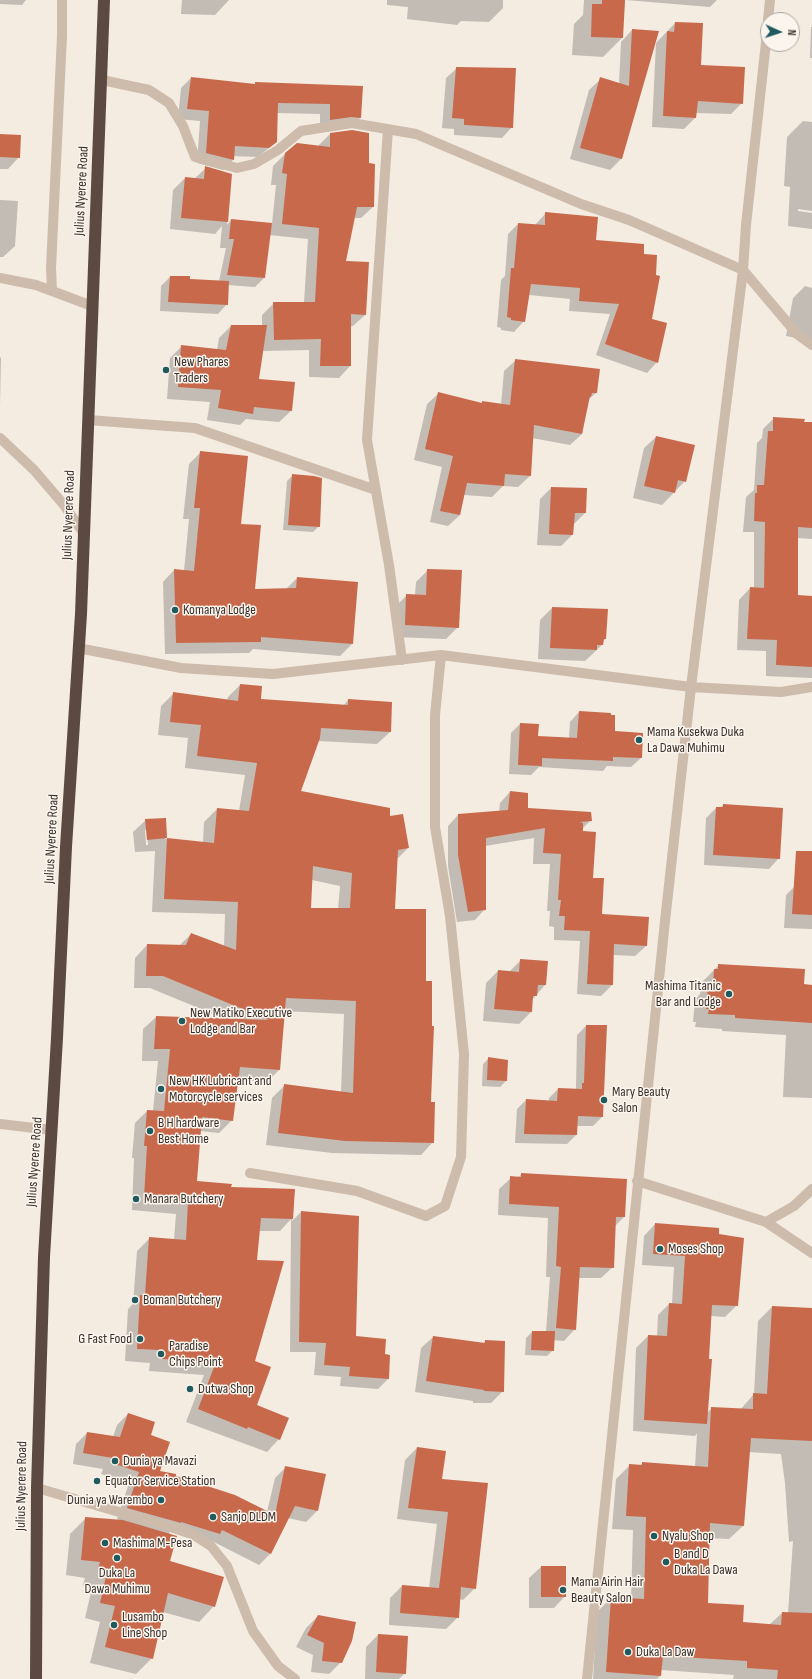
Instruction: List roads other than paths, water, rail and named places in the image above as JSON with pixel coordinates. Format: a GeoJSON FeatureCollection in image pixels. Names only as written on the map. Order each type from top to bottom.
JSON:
{"type":"FeatureCollection","features":[{"type":"Feature","properties":{"kind":"highway","name":"Julius Nyerere Road"},"geometry":{"type":"LineString","coordinates":[[36,1679],[37,1488],[44,1257],[81,614],[104,0]]}},
{"type":"Feature","properties":{"kind":"street"},"geometry":{"type":"LineString","coordinates":[[52,291],[51,268],[62,36],[62,0]]}},
{"type":"Feature","properties":{"kind":"street"},"geometry":{"type":"LineString","coordinates":[[769,12],[770,0]]}},
{"type":"Feature","properties":{"kind":"street"},"geometry":{"type":"LineString","coordinates":[[587,1679],[637,1181],[691,687],[743,270],[746,225],[765,52]]}},
{"type":"Feature","properties":{"kind":"street"},"geometry":{"type":"LineString","coordinates":[[102,80],[149,90],[169,103],[183,126],[196,158],[237,168],[254,164],[278,150],[301,131],[352,123],[416,134],[581,204],[629,220],[743,270],[796,334],[812,345]]}},
{"type":"Feature","properties":{"kind":"street"},"geometry":{"type":"LineString","coordinates":[[388,129],[367,440],[389,565],[402,660]]}},
{"type":"Feature","properties":{"kind":"street"},"geometry":{"type":"LineString","coordinates":[[0,278],[36,285],[92,306]]}},
{"type":"Feature","properties":{"kind":"street"},"geometry":{"type":"LineString","coordinates":[[88,420],[195,428],[376,490]]}},
{"type":"Feature","properties":{"kind":"street"},"geometry":{"type":"LineString","coordinates":[[0,438],[34,470],[59,499],[84,534]]}},
{"type":"Feature","properties":{"kind":"street"},"geometry":{"type":"LineString","coordinates":[[78,648],[181,668],[273,674],[441,655],[691,687],[781,692],[812,687]]}},
{"type":"Feature","properties":{"kind":"street"},"geometry":{"type":"LineString","coordinates":[[250,1173],[357,1191],[426,1216],[446,1206],[461,1157],[464,1054],[450,916],[435,827],[435,715],[441,655]]}},
{"type":"Feature","properties":{"kind":"street"},"geometry":{"type":"LineString","coordinates":[[0,1124],[52,1130]]}},
{"type":"Feature","properties":{"kind":"street"},"geometry":{"type":"LineString","coordinates":[[637,1181],[766,1222],[812,1253]]}},
{"type":"Feature","properties":{"kind":"street"},"geometry":{"type":"LineString","coordinates":[[766,1222],[794,1206],[812,1190]]}},
{"type":"Feature","properties":{"kind":"street"},"geometry":{"type":"LineString","coordinates":[[37,1488],[191,1533],[211,1546],[227,1566],[254,1631],[278,1666],[295,1679]]}},
{"type":"Feature","properties":{"kind":"place","name":"New Phares Traders"},"geometry":{"type":"Point","coordinates":[166,370]}},
{"type":"Feature","properties":{"kind":"place","name":"Komanya Lodge"},"geometry":{"type":"Point","coordinates":[175,610]}},
{"type":"Feature","properties":{"kind":"place","name":"Mama Kusekwa Duka La Dawa Muhimu"},"geometry":{"type":"Point","coordinates":[639,740]}},
{"type":"Feature","properties":{"kind":"place","name":"Mashima Titanic Bar and Lodge"},"geometry":{"type":"Point","coordinates":[729,994]}},
{"type":"Feature","properties":{"kind":"place","name":"New Matiko Executive Lodge and Bar"},"geometry":{"type":"Point","coordinates":[182,1021]}},
{"type":"Feature","properties":{"kind":"place","name":"New HK Lubricant and Motorcycle services"},"geometry":{"type":"Point","coordinates":[161,1089]}},
{"type":"Feature","properties":{"kind":"place","name":"Mary Beauty Salon"},"geometry":{"type":"Point","coordinates":[604,1100]}},
{"type":"Feature","properties":{"kind":"place","name":"B H hardware Best Home"},"geometry":{"type":"Point","coordinates":[150,1131]}},
{"type":"Feature","properties":{"kind":"place","name":"Manara Butchery"},"geometry":{"type":"Point","coordinates":[136,1199]}},
{"type":"Feature","properties":{"kind":"place","name":"Moses Shop"},"geometry":{"type":"Point","coordinates":[660,1249]}},
{"type":"Feature","properties":{"kind":"place","name":"Boman Butchery"},"geometry":{"type":"Point","coordinates":[135,1300]}},
{"type":"Feature","properties":{"kind":"place","name":"G Fast Food"},"geometry":{"type":"Point","coordinates":[140,1339]}},
{"type":"Feature","properties":{"kind":"place","name":"Paradise Chips Point"},"geometry":{"type":"Point","coordinates":[161,1354]}},
{"type":"Feature","properties":{"kind":"place","name":"Dutwa Shop"},"geometry":{"type":"Point","coordinates":[190,1389]}},
{"type":"Feature","properties":{"kind":"place","name":"Dunia ya Mavazi"},"geometry":{"type":"Point","coordinates":[115,1461]}},
{"type":"Feature","properties":{"kind":"place","name":"Equator Service Station"},"geometry":{"type":"Point","coordinates":[97,1481]}},
{"type":"Feature","properties":{"kind":"place","name":"Dunia ya Warembo"},"geometry":{"type":"Point","coordinates":[161,1500]}},
{"type":"Feature","properties":{"kind":"place","name":"Sanjo DLDM"},"geometry":{"type":"Point","coordinates":[213,1517]}},
{"type":"Feature","properties":{"kind":"place","name":"Nyalu Shop"},"geometry":{"type":"Point","coordinates":[654,1536]}},
{"type":"Feature","properties":{"kind":"place","name":"Mashima M-Pesa"},"geometry":{"type":"Point","coordinates":[105,1543]}},
{"type":"Feature","properties":{"kind":"place","name":"Duka La Dawa Muhimu"},"geometry":{"type":"Point","coordinates":[117,1558]}},
{"type":"Feature","properties":{"kind":"place","name":"B and D Duka La Dawa"},"geometry":{"type":"Point","coordinates":[666,1562]}},
{"type":"Feature","properties":{"kind":"place","name":"Mama Airin Hair Beauty Salon"},"geometry":{"type":"Point","coordinates":[563,1590]}},
{"type":"Feature","properties":{"kind":"place","name":"Lusambo Line Shop"},"geometry":{"type":"Point","coordinates":[114,1625]}},
{"type":"Feature","properties":{"kind":"place","name":"Duka La Daw"},"geometry":{"type":"Point","coordinates":[628,1652]}}]}
